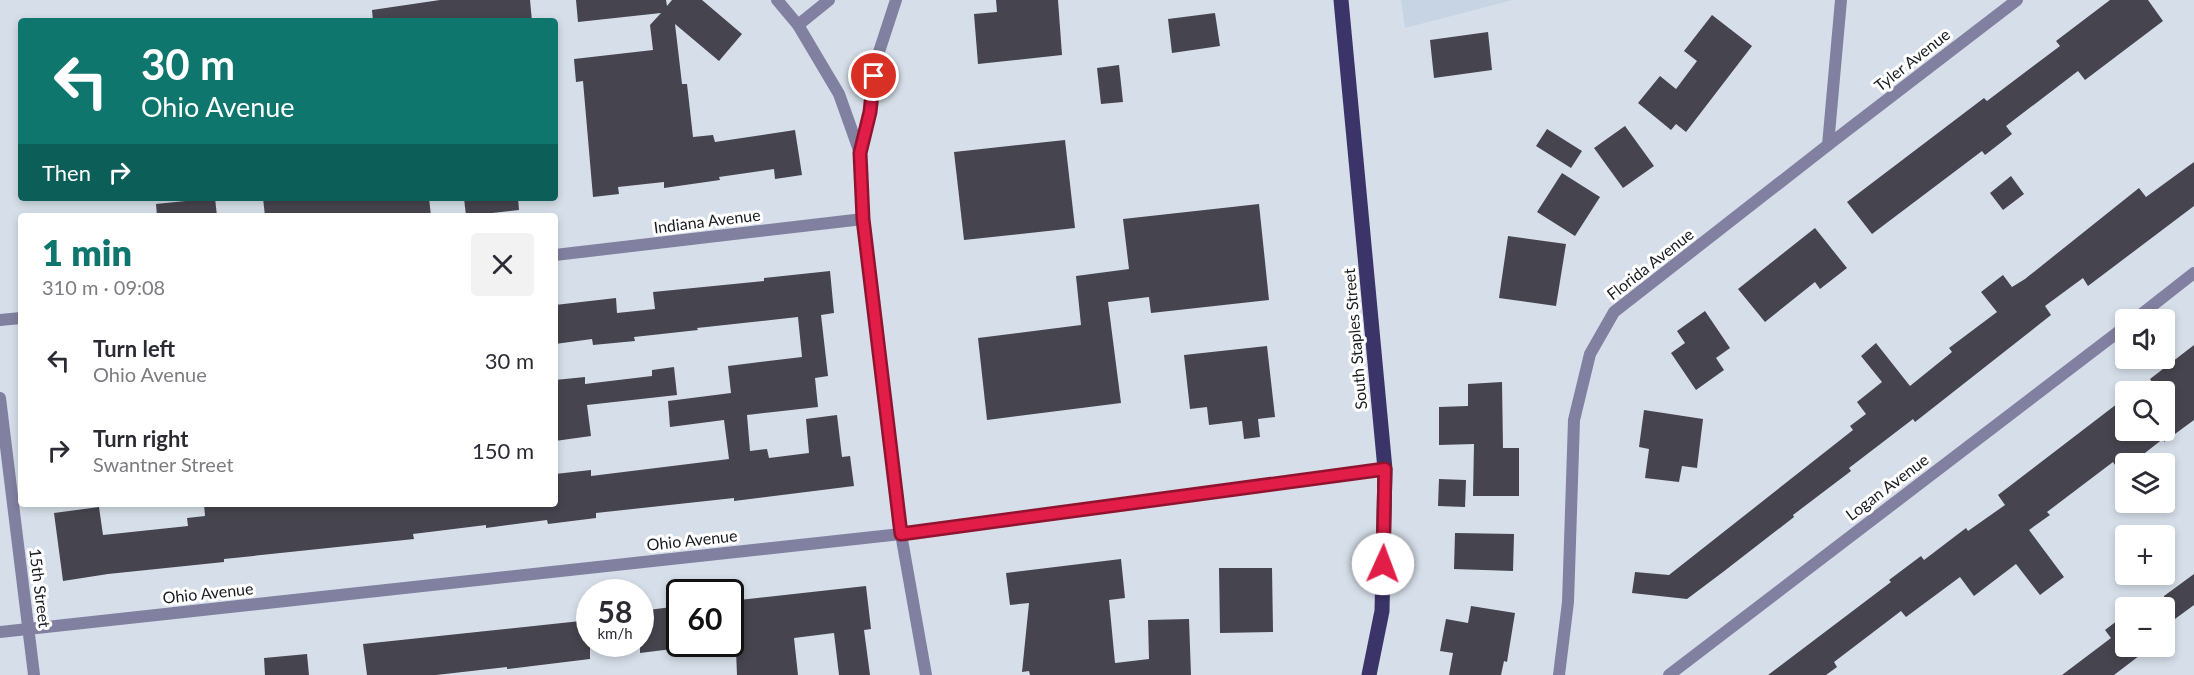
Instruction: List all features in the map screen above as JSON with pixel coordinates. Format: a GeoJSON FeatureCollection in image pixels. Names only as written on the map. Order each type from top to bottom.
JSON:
{"type":"FeatureCollection","features":[{"type":"Feature","properties":{"kind":"main road","name":"South Staples Street"},"geometry":{"type":"LineString","coordinates":[[1341,0],[1385,469],[1382,611],[1369,675]]}},
{"type":"Feature","properties":{"kind":"street"},"geometry":{"type":"LineString","coordinates":[[777,0],[798,25],[839,94],[860,153]]}},
{"type":"Feature","properties":{"kind":"street"},"geometry":{"type":"LineString","coordinates":[[798,25],[829,0]]}},
{"type":"Feature","properties":{"kind":"street"},"geometry":{"type":"LineString","coordinates":[[897,0],[877,58],[870,112],[860,153],[863,219],[901,534],[926,675]]}},
{"type":"Feature","properties":{"kind":"street"},"geometry":{"type":"LineString","coordinates":[[1828,145],[1840,0]]}},
{"type":"Feature","properties":{"kind":"street","name":"Tyler Avenue"},"geometry":{"type":"LineString","coordinates":[[1828,145],[2017,0]]}},
{"type":"Feature","properties":{"kind":"street","name":"Florida Avenue"},"geometry":{"type":"LineString","coordinates":[[1559,675],[1568,602],[1574,420],[1590,354],[1614,312],[1828,145]]}},
{"type":"Feature","properties":{"kind":"street","name":"Indiana Avenue"},"geometry":{"type":"LineString","coordinates":[[558,255],[863,219]]}},
{"type":"Feature","properties":{"kind":"street"},"geometry":{"type":"LineString","coordinates":[[2148,309],[2194,273]]}},
{"type":"Feature","properties":{"kind":"street"},"geometry":{"type":"LineString","coordinates":[[0,320],[18,318]]}},
{"type":"Feature","properties":{"kind":"street","name":"Logan Avenue"},"geometry":{"type":"LineString","coordinates":[[1670,675],[2115,334]]}},
{"type":"Feature","properties":{"kind":"street","name":"15th Street"},"geometry":{"type":"LineString","coordinates":[[0,399],[34,675]]}},
{"type":"Feature","properties":{"kind":"street","name":"Ohio Avenue"},"geometry":{"type":"LineString","coordinates":[[0,632],[901,534],[1385,469]]}},
{"type":"Feature","properties":{"kind":"shaded area"},"geometry":{"type":"Polygon","coordinates":[[[1401,0],[1513,0],[1405,28],[1401,0]]]}},
{"type":"Feature","properties":{"kind":"building"},"geometry":{"type":"Polygon","coordinates":[[[440,0],[530,0],[532,18],[373,18],[372,10],[440,0]]]}},
{"type":"Feature","properties":{"kind":"building"},"geometry":{"type":"Polygon","coordinates":[[[576,0],[666,0],[667,6],[672,0],[702,0],[742,34],[719,61],[675,24],[682,84],[687,84],[693,137],[713,135],[715,142],[795,130],[802,175],[775,179],[774,169],[664,188],[664,182],[618,187],[619,194],[593,197],[583,81],[576,82],[574,59],[653,50],[650,25],[661,13],[578,22],[576,0]]]}},
{"type":"Feature","properties":{"kind":"building"},"geometry":{"type":"Polygon","coordinates":[[[996,0],[1058,0],[1062,55],[978,64],[974,14],[997,12],[996,0]]]}},
{"type":"Feature","properties":{"kind":"building"},"geometry":{"type":"Polygon","coordinates":[[[2110,0],[2148,0],[2163,21],[2085,80],[2078,71],[2006,126],[2012,134],[1985,155],[1982,151],[1872,234],[1847,202],[1984,98],[1987,101],[2060,46],[2056,41],[2110,0]]]}},
{"type":"Feature","properties":{"kind":"building"},"geometry":{"type":"Polygon","coordinates":[[[1215,13],[1220,46],[1172,53],[1168,19],[1215,13]]]}},
{"type":"Feature","properties":{"kind":"building"},"geometry":{"type":"Polygon","coordinates":[[[1712,15],[1752,46],[1686,132],[1676,124],[1671,130],[1638,103],[1660,76],[1676,89],[1697,61],[1684,51],[1712,15]]]}},
{"type":"Feature","properties":{"kind":"building"},"geometry":{"type":"Polygon","coordinates":[[[1488,32],[1492,70],[1434,78],[1430,40],[1488,32]]]}},
{"type":"Feature","properties":{"kind":"building"},"geometry":{"type":"Polygon","coordinates":[[[1119,65],[1123,102],[1101,104],[1097,68],[1119,65]]]}},
{"type":"Feature","properties":{"kind":"building"},"geometry":{"type":"Polygon","coordinates":[[[1625,126],[1654,166],[1623,188],[1594,148],[1625,126]]]}},
{"type":"Feature","properties":{"kind":"building"},"geometry":{"type":"Polygon","coordinates":[[[1547,129],[1582,151],[1571,168],[1536,146],[1547,129]]]}},
{"type":"Feature","properties":{"kind":"building"},"geometry":{"type":"Polygon","coordinates":[[[1065,140],[1075,228],[964,240],[954,152],[1065,140]]]}},
{"type":"Feature","properties":{"kind":"building"},"geometry":{"type":"Polygon","coordinates":[[[2194,162],[2194,206],[2088,286],[2083,278],[2045,306],[2051,315],[1915,422],[1913,419],[1849,468],[1851,471],[1723,572],[1687,599],[1632,593],[1635,572],[1669,575],[1853,430],[1850,426],[1866,414],[1857,402],[1882,382],[1861,356],[1876,343],[1910,386],[1952,352],[1949,348],[1997,312],[1981,292],[2003,275],[2012,287],[2139,188],[2146,197],[2194,162]]]}},
{"type":"Feature","properties":{"kind":"building"},"geometry":{"type":"Polygon","coordinates":[[[1562,173],[1600,197],[1575,236],[1537,212],[1562,173]]]}},
{"type":"Feature","properties":{"kind":"building"},"geometry":{"type":"Polygon","coordinates":[[[2011,176],[2024,194],[2003,210],[1990,193],[2011,176]]]}},
{"type":"Feature","properties":{"kind":"building"},"geometry":{"type":"Polygon","coordinates":[[[215,201],[217,213],[157,213],[156,204],[215,201]]]}},
{"type":"Feature","properties":{"kind":"building"},"geometry":{"type":"Polygon","coordinates":[[[263,201],[429,201],[431,213],[265,213],[263,201]]]}},
{"type":"Feature","properties":{"kind":"building"},"geometry":{"type":"Polygon","coordinates":[[[464,201],[518,201],[519,210],[466,213],[464,201]]]}},
{"type":"Feature","properties":{"kind":"building"},"geometry":{"type":"Polygon","coordinates":[[[1259,204],[1269,300],[1151,313],[1149,297],[1108,302],[1121,403],[987,420],[978,338],[1081,325],[1076,276],[1129,269],[1123,219],[1259,204]]]}},
{"type":"Feature","properties":{"kind":"building"},"geometry":{"type":"Polygon","coordinates":[[[1815,228],[1847,268],[1820,289],[1815,282],[1765,322],[1738,289],[1815,228]]]}},
{"type":"Feature","properties":{"kind":"building"},"geometry":{"type":"Polygon","coordinates":[[[1508,236],[1566,244],[1556,306],[1499,298],[1508,236]]]}},
{"type":"Feature","properties":{"kind":"building"},"geometry":{"type":"Polygon","coordinates":[[[830,271],[834,313],[821,315],[828,376],[815,378],[818,407],[747,415],[750,451],[767,449],[769,458],[809,453],[806,419],[837,415],[842,457],[850,456],[854,486],[734,501],[734,498],[596,513],[596,518],[548,524],[547,520],[486,528],[486,525],[413,534],[414,539],[224,559],[224,562],[63,581],[54,513],[99,507],[103,535],[188,526],[187,518],[205,516],[204,507],[558,507],[558,474],[591,470],[591,476],[729,459],[724,420],[670,427],[668,401],[731,393],[728,366],[802,357],[798,317],[634,337],[635,341],[593,345],[592,339],[558,344],[558,305],[616,298],[617,313],[655,309],[653,292],[764,281],[764,278],[830,271]]]}},
{"type":"Feature","properties":{"kind":"building"},"geometry":{"type":"Polygon","coordinates":[[[1705,311],[1730,348],[1716,358],[1724,370],[1696,390],[1671,353],[1685,343],[1677,331],[1705,311]]]}},
{"type":"Feature","properties":{"kind":"building"},"geometry":{"type":"Polygon","coordinates":[[[2194,345],[2194,420],[2175,434],[2175,381],[2151,381],[2150,379],[2163,369],[2175,369],[2175,360],[2194,345]]]}},
{"type":"Feature","properties":{"kind":"building"},"geometry":{"type":"Polygon","coordinates":[[[1267,346],[1275,417],[1258,419],[1260,437],[1244,439],[1242,421],[1209,425],[1207,407],[1190,409],[1184,355],[1267,346]]]}},
{"type":"Feature","properties":{"kind":"building"},"geometry":{"type":"Polygon","coordinates":[[[674,367],[677,395],[587,405],[591,436],[558,441],[558,380],[585,377],[585,384],[652,376],[652,370],[674,367]]]}},
{"type":"Feature","properties":{"kind":"building"},"geometry":{"type":"Polygon","coordinates":[[[1502,382],[1503,448],[1519,448],[1519,496],[1473,496],[1474,444],[1439,445],[1439,407],[1468,406],[1468,384],[1502,382]]]}},
{"type":"Feature","properties":{"kind":"building"},"geometry":{"type":"Polygon","coordinates":[[[2115,405],[2115,441],[2160,441],[2145,453],[2115,453],[2115,465],[2113,462],[2047,512],[2050,515],[2029,530],[2064,577],[2040,595],[2016,564],[1974,596],[1960,577],[1906,617],[1901,611],[1834,662],[1837,667],[1826,675],[1768,675],[1891,582],[1889,580],[1921,556],[1924,560],[1966,528],[1968,531],[2005,505],[1998,495],[2115,405]]]}},
{"type":"Feature","properties":{"kind":"building"},"geometry":{"type":"Polygon","coordinates":[[[1644,410],[1703,419],[1697,468],[1682,466],[1679,482],[1645,478],[1649,449],[1639,447],[1644,410]]]}},
{"type":"Feature","properties":{"kind":"building"},"geometry":{"type":"Polygon","coordinates":[[[1439,479],[1466,480],[1465,507],[1438,506],[1439,479]]]}},
{"type":"Feature","properties":{"kind":"building"},"geometry":{"type":"Polygon","coordinates":[[[1455,533],[1514,534],[1513,571],[1454,569],[1455,533]]]}},
{"type":"Feature","properties":{"kind":"building"},"geometry":{"type":"Polygon","coordinates":[[[1121,559],[1125,598],[1109,600],[1115,663],[1149,659],[1148,620],[1189,619],[1191,675],[1030,675],[1029,671],[1022,672],[1029,603],[1010,605],[1006,573],[1121,559]]]}},
{"type":"Feature","properties":{"kind":"building"},"geometry":{"type":"Polygon","coordinates":[[[1219,568],[1272,568],[1273,632],[1220,633],[1219,568]]]}},
{"type":"Feature","properties":{"kind":"building"},"geometry":{"type":"Polygon","coordinates":[[[2194,574],[2194,605],[2175,619],[2175,597],[2164,596],[2194,574]]]}},
{"type":"Feature","properties":{"kind":"building"},"geometry":{"type":"Polygon","coordinates":[[[866,586],[871,629],[864,630],[870,675],[839,675],[834,633],[794,638],[798,675],[737,675],[736,657],[744,657],[744,599],[866,586]]]}},
{"type":"Feature","properties":{"kind":"building"},"geometry":{"type":"Polygon","coordinates":[[[1471,606],[1515,613],[1507,662],[1504,661],[1501,675],[1449,675],[1453,653],[1440,651],[1446,619],[1468,623],[1471,606]]]}},
{"type":"Feature","properties":{"kind":"building"},"geometry":{"type":"Polygon","coordinates":[[[666,608],[666,650],[654,651],[654,609],[666,608]]]}},
{"type":"Feature","properties":{"kind":"building"},"geometry":{"type":"Polygon","coordinates":[[[576,621],[576,657],[590,657],[590,659],[436,675],[367,675],[363,644],[576,621]]]}},
{"type":"Feature","properties":{"kind":"building"},"geometry":{"type":"Polygon","coordinates":[[[2115,622],[2115,657],[2138,657],[2114,675],[2062,675],[2111,638],[2105,630],[2115,622]]]}},
{"type":"Feature","properties":{"kind":"building"},"geometry":{"type":"Polygon","coordinates":[[[307,654],[309,675],[265,675],[264,658],[307,654]]]}},
{"type":"Feature","properties":{"kind":"route"},"geometry":{"type":"LineString","coordinates":[[874,76],[870,112],[860,153],[863,219],[901,534],[1385,469],[1383,564]]}}]}
